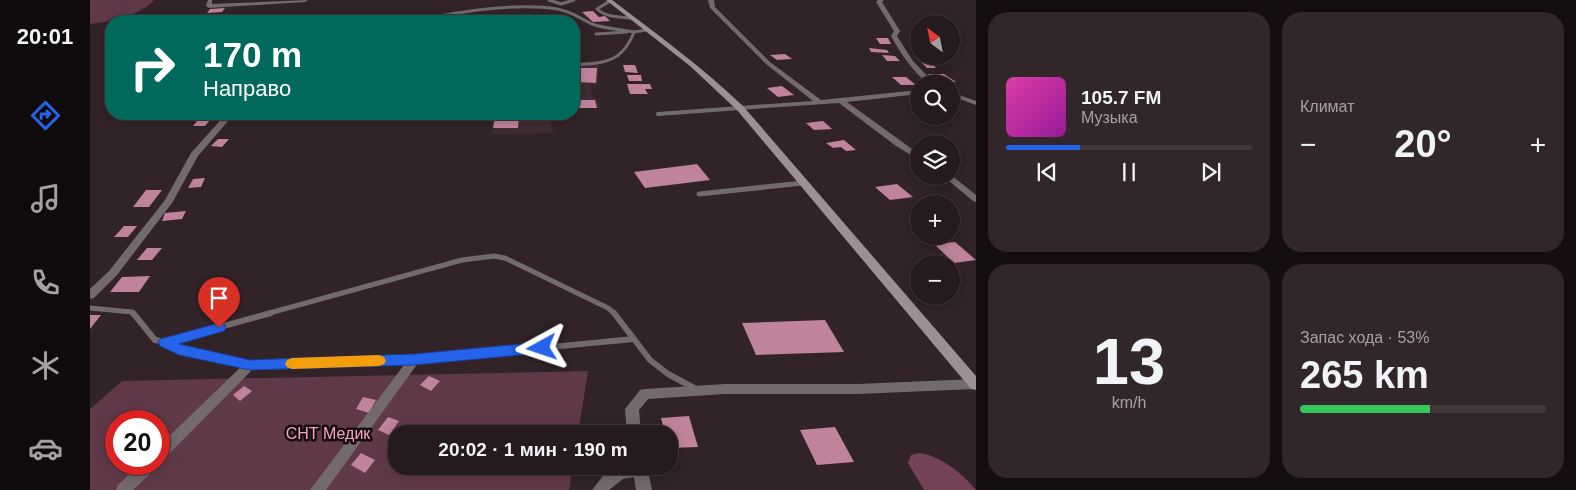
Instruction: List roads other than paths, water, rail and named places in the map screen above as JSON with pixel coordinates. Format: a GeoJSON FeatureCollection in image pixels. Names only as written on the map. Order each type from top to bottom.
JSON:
{"type":"FeatureCollection","features":[{"type":"Feature","properties":{"kind":"main road"},"geometry":{"type":"LineString","coordinates":[[609,1],[711,80],[740,108],[976,385]]}},
{"type":"Feature","properties":{"kind":"street"},"geometry":{"type":"LineString","coordinates":[[209,3],[305,0]]}},
{"type":"Feature","properties":{"kind":"street"},"geometry":{"type":"LineString","coordinates":[[711,0],[712,7],[768,63],[819,102]]}},
{"type":"Feature","properties":{"kind":"street"},"geometry":{"type":"LineString","coordinates":[[881,0],[879,2],[897,30],[894,36],[900,49],[921,75]]}},
{"type":"Feature","properties":{"kind":"street"},"geometry":{"type":"LineString","coordinates":[[740,108],[910,93]]}},
{"type":"Feature","properties":{"kind":"street"},"geometry":{"type":"LineString","coordinates":[[960,97],[976,103]]}},
{"type":"Feature","properties":{"kind":"street"},"geometry":{"type":"LineString","coordinates":[[841,100],[878,128],[889,139],[910,152]]}},
{"type":"Feature","properties":{"kind":"street"},"geometry":{"type":"LineString","coordinates":[[90,295],[113,273],[169,201],[194,155],[225,120]]}},
{"type":"Feature","properties":{"kind":"street"},"geometry":{"type":"LineString","coordinates":[[958,185],[976,199]]}},
{"type":"Feature","properties":{"kind":"street"},"geometry":{"type":"LineString","coordinates":[[317,490],[414,360]]}},
{"type":"Feature","properties":{"kind":"street"},"geometry":{"type":"LineString","coordinates":[[170,444],[250,365]]}},
{"type":"Feature","properties":{"kind":"street"},"geometry":{"type":"LineString","coordinates":[[633,425],[632,409],[645,394],[699,390],[858,389],[976,385]]}},
{"type":"Feature","properties":{"kind":"street"},"geometry":{"type":"LineString","coordinates":[[123,490],[139,475]]}},
{"type":"Feature","properties":{"kind":"street"},"geometry":{"type":"LineString","coordinates":[[600,490],[606,481],[616,475]]}},
{"type":"Feature","properties":{"kind":"street"},"geometry":{"type":"LineString","coordinates":[[641,475],[644,490]]}},
{"type":"Feature","properties":{"kind":"lane"},"geometry":{"type":"LineString","coordinates":[[549,0],[561,4],[574,0]]}},
{"type":"Feature","properties":{"kind":"lane"},"geometry":{"type":"LineString","coordinates":[[609,1],[597,9],[598,11],[606,15],[631,18]]}},
{"type":"Feature","properties":{"kind":"lane"},"geometry":{"type":"LineString","coordinates":[[443,15],[518,7],[555,9],[577,15]]}},
{"type":"Feature","properties":{"kind":"lane"},"geometry":{"type":"LineString","coordinates":[[580,16],[593,24],[634,32]]}},
{"type":"Feature","properties":{"kind":"lane"},"geometry":{"type":"LineString","coordinates":[[596,34],[647,30]]}},
{"type":"Feature","properties":{"kind":"lane"},"geometry":{"type":"LineString","coordinates":[[580,64],[618,57],[625,53],[631,44],[634,32]]}},
{"type":"Feature","properties":{"kind":"lane"},"geometry":{"type":"LineString","coordinates":[[658,114],[740,108]]}},
{"type":"Feature","properties":{"kind":"lane"},"geometry":{"type":"LineString","coordinates":[[698,194],[804,183]]}},
{"type":"Feature","properties":{"kind":"lane"},"geometry":{"type":"LineString","coordinates":[[165,342],[462,260],[494,256],[505,258],[608,308],[619,316],[644,355],[661,369],[699,390]]}},
{"type":"Feature","properties":{"kind":"lane"},"geometry":{"type":"LineString","coordinates":[[90,308],[132,312],[156,340],[165,342],[179,350],[250,365],[414,360],[633,339]]}},
{"type":"Feature","properties":{"kind":"park label","name":"СНТ Медик"},"geometry":{"type":"Point","coordinates":[328,433]}}]}
